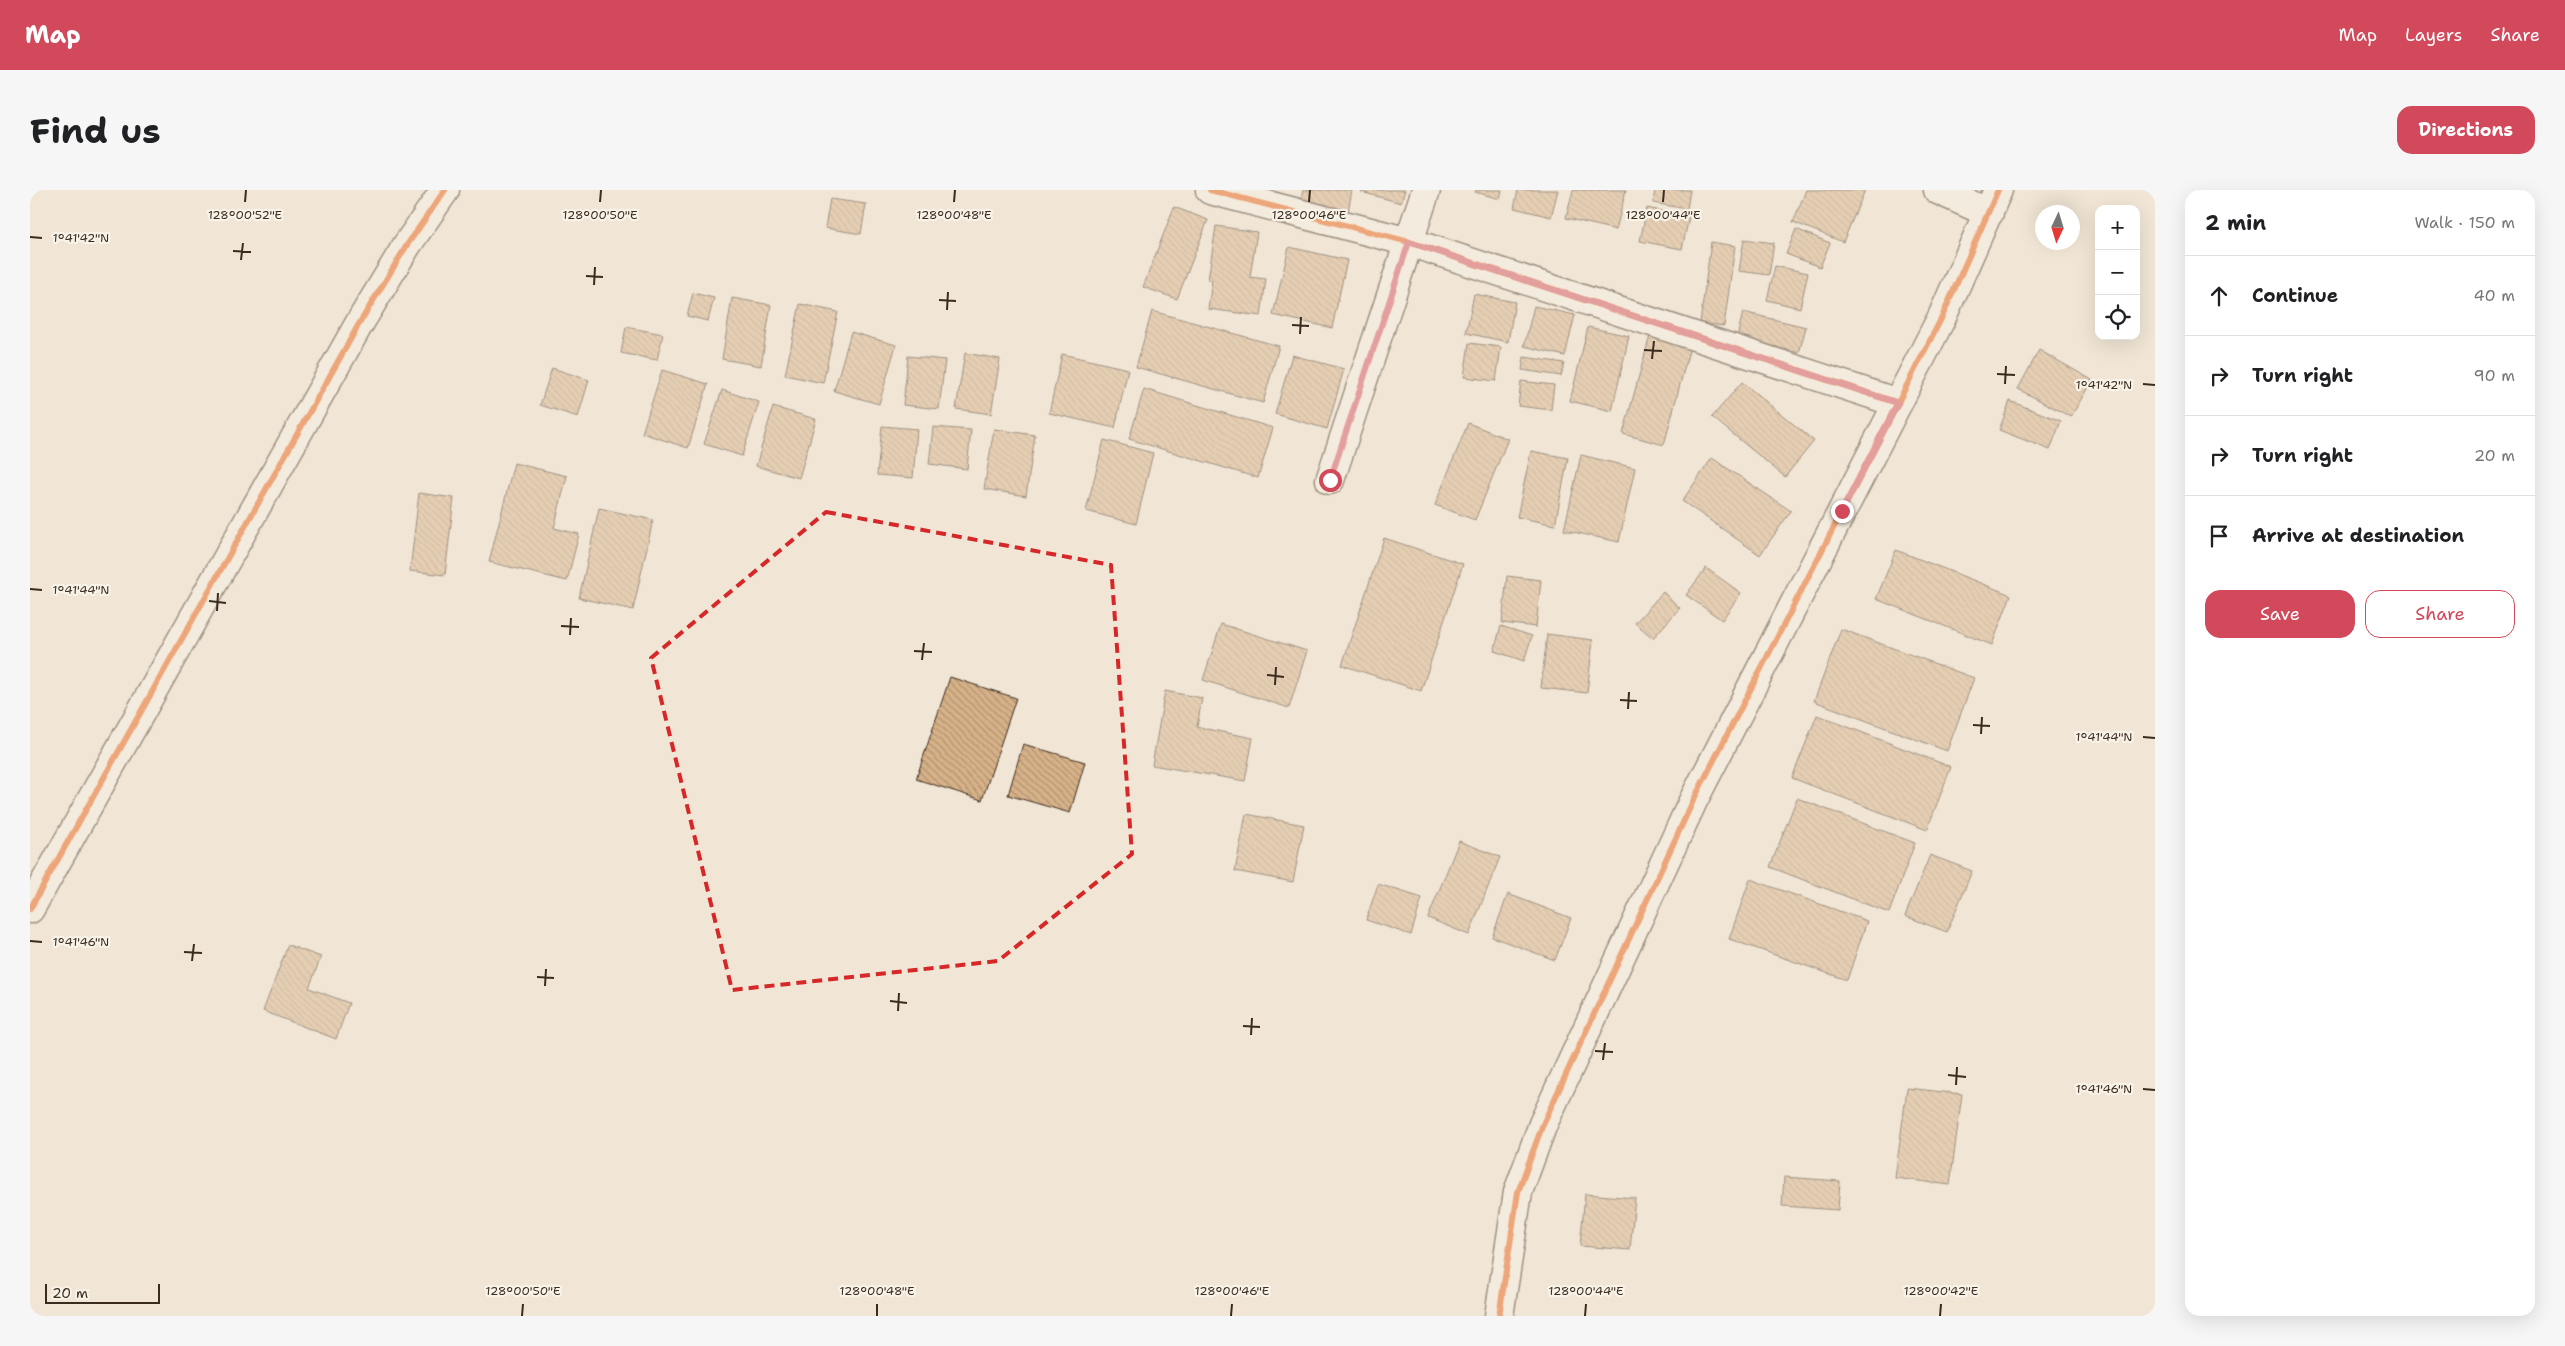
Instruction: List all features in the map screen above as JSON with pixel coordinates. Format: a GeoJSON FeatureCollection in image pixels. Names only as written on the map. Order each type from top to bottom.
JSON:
{"type":"FeatureCollection","features":[{"type":"Feature","properties":{"kind":"street"},"geometry":{"type":"LineString","coordinates":[[30,909],[359,324],[407,245],[445,190]]}},
{"type":"Feature","properties":{"kind":"street"},"geometry":{"type":"LineString","coordinates":[[1210,190],[1409,242],[1898,403]]}},
{"type":"Feature","properties":{"kind":"street"},"geometry":{"type":"LineString","coordinates":[[1330,480],[1426,190]]}},
{"type":"Feature","properties":{"kind":"street"},"geometry":{"type":"LineString","coordinates":[[1499,1316],[1518,1192],[1543,1124],[1692,800],[1942,317],[1994,201],[1938,190]]}},
{"type":"Feature","properties":{"kind":"highlighted area"},"geometry":{"type":"Polygon","coordinates":[[[826,512],[1111,565],[1132,854],[998,961],[732,990],[651,658],[826,512]]]}},
{"type":"Feature","properties":{"kind":"building"},"geometry":{"type":"Polygon","coordinates":[[[1303,190],[1352,190],[1348,212],[1300,204],[1303,190]]]}},
{"type":"Feature","properties":{"kind":"building"},"geometry":{"type":"Polygon","coordinates":[[[1362,190],[1405,190],[1401,203],[1361,192],[1362,190]]]}},
{"type":"Feature","properties":{"kind":"building"},"geometry":{"type":"Polygon","coordinates":[[[1476,190],[1502,190],[1500,199],[1475,192],[1476,190]]]}},
{"type":"Feature","properties":{"kind":"building"},"geometry":{"type":"Polygon","coordinates":[[[1518,190],[1558,190],[1551,217],[1514,208],[1518,190]]]}},
{"type":"Feature","properties":{"kind":"building"},"geometry":{"type":"Polygon","coordinates":[[[1573,190],[1626,190],[1616,230],[1566,218],[1573,190]]]}},
{"type":"Feature","properties":{"kind":"building"},"geometry":{"type":"Polygon","coordinates":[[[1655,190],[1690,190],[1687,209],[1653,203],[1655,190]]]}},
{"type":"Feature","properties":{"kind":"building"},"geometry":{"type":"Polygon","coordinates":[[[1806,190],[1865,190],[1843,242],[1793,222],[1806,190]]]}},
{"type":"Feature","properties":{"kind":"building"},"geometry":{"type":"Polygon","coordinates":[[[830,199],[866,204],[861,234],[825,228],[830,199]]]}},
{"type":"Feature","properties":{"kind":"building"},"geometry":{"type":"Polygon","coordinates":[[[1174,207],[1208,220],[1177,299],[1143,287],[1174,207]]]}},
{"type":"Feature","properties":{"kind":"building"},"geometry":{"type":"Polygon","coordinates":[[[1647,208],[1689,217],[1682,249],[1640,241],[1647,208]]]}},
{"type":"Feature","properties":{"kind":"building"},"geometry":{"type":"Polygon","coordinates":[[[1216,226],[1257,232],[1250,277],[1266,279],[1261,316],[1208,309],[1212,280],[1208,280],[1216,226]]]}},
{"type":"Feature","properties":{"kind":"building"},"geometry":{"type":"Polygon","coordinates":[[[1796,229],[1830,243],[1820,267],[1786,254],[1796,229]]]}},
{"type":"Feature","properties":{"kind":"building"},"geometry":{"type":"Polygon","coordinates":[[[1744,239],[1774,243],[1769,275],[1739,271],[1744,239]]]}},
{"type":"Feature","properties":{"kind":"building"},"geometry":{"type":"Polygon","coordinates":[[[1711,242],[1735,246],[1724,326],[1700,323],[1711,242]]]}},
{"type":"Feature","properties":{"kind":"building"},"geometry":{"type":"Polygon","coordinates":[[[1289,247],[1347,260],[1332,328],[1273,315],[1289,247]]]}},
{"type":"Feature","properties":{"kind":"building"},"geometry":{"type":"Polygon","coordinates":[[[1775,266],[1808,273],[1800,308],[1767,300],[1775,266]]]}},
{"type":"Feature","properties":{"kind":"building"},"geometry":{"type":"Polygon","coordinates":[[[693,293],[714,298],[708,321],[687,316],[693,293]]]}},
{"type":"Feature","properties":{"kind":"building"},"geometry":{"type":"Polygon","coordinates":[[[1474,294],[1515,302],[1508,342],[1466,333],[1474,294]]]}},
{"type":"Feature","properties":{"kind":"building"},"geometry":{"type":"Polygon","coordinates":[[[732,298],[771,305],[761,366],[722,359],[732,298]]]}},
{"type":"Feature","properties":{"kind":"building"},"geometry":{"type":"Polygon","coordinates":[[[800,304],[838,312],[823,383],[785,375],[800,304]]]}},
{"type":"Feature","properties":{"kind":"building"},"geometry":{"type":"Polygon","coordinates":[[[1534,306],[1575,315],[1565,356],[1524,346],[1534,306]]]}},
{"type":"Feature","properties":{"kind":"building"},"geometry":{"type":"Polygon","coordinates":[[[1152,311],[1279,346],[1263,403],[1136,367],[1152,311]]]}},
{"type":"Feature","properties":{"kind":"building"},"geometry":{"type":"Polygon","coordinates":[[[1743,312],[1806,327],[1799,353],[1737,337],[1743,312]]]}},
{"type":"Feature","properties":{"kind":"building"},"geometry":{"type":"Polygon","coordinates":[[[626,327],[663,334],[657,360],[621,353],[626,327]]]}},
{"type":"Feature","properties":{"kind":"building"},"geometry":{"type":"Polygon","coordinates":[[[1588,327],[1629,336],[1612,411],[1570,401],[1588,327]]]}},
{"type":"Feature","properties":{"kind":"building"},"geometry":{"type":"Polygon","coordinates":[[[851,332],[896,345],[879,404],[834,391],[851,332]]]}},
{"type":"Feature","properties":{"kind":"building"},"geometry":{"type":"Polygon","coordinates":[[[1651,332],[1691,343],[1664,445],[1623,434],[1651,332]]]}},
{"type":"Feature","properties":{"kind":"building"},"geometry":{"type":"Polygon","coordinates":[[[1469,343],[1501,347],[1496,381],[1464,377],[1469,343]]]}},
{"type":"Feature","properties":{"kind":"building"},"geometry":{"type":"Polygon","coordinates":[[[2039,350],[2092,380],[2071,417],[2018,389],[2039,350]]]}},
{"type":"Feature","properties":{"kind":"building"},"geometry":{"type":"Polygon","coordinates":[[[965,353],[1000,359],[991,414],[956,409],[965,353]]]}},
{"type":"Feature","properties":{"kind":"building"},"geometry":{"type":"Polygon","coordinates":[[[1062,354],[1128,369],[1115,428],[1049,413],[1062,354]]]}},
{"type":"Feature","properties":{"kind":"building"},"geometry":{"type":"Polygon","coordinates":[[[1292,355],[1344,369],[1327,429],[1275,414],[1292,355]]]}},
{"type":"Feature","properties":{"kind":"building"},"geometry":{"type":"Polygon","coordinates":[[[908,356],[945,360],[939,409],[903,405],[908,356]]]}},
{"type":"Feature","properties":{"kind":"building"},"geometry":{"type":"Polygon","coordinates":[[[1524,357],[1564,363],[1561,376],[1522,370],[1524,357]]]}},
{"type":"Feature","properties":{"kind":"building"},"geometry":{"type":"Polygon","coordinates":[[[552,368],[589,380],[578,417],[540,405],[552,368]]]}},
{"type":"Feature","properties":{"kind":"building"},"geometry":{"type":"Polygon","coordinates":[[[662,370],[708,384],[688,448],[642,433],[662,370]]]}},
{"type":"Feature","properties":{"kind":"building"},"geometry":{"type":"Polygon","coordinates":[[[1521,381],[1554,385],[1551,410],[1518,406],[1521,381]]]}},
{"type":"Feature","properties":{"kind":"building"},"geometry":{"type":"Polygon","coordinates":[[[1742,382],[1814,441],[1785,477],[1712,417],[1742,382]]]}},
{"type":"Feature","properties":{"kind":"building"},"geometry":{"type":"Polygon","coordinates":[[[1144,389],[1273,428],[1258,478],[1129,439],[1144,389]]]}},
{"type":"Feature","properties":{"kind":"building"},"geometry":{"type":"Polygon","coordinates":[[[722,390],[759,402],[742,456],[704,444],[722,390]]]}},
{"type":"Feature","properties":{"kind":"building"},"geometry":{"type":"Polygon","coordinates":[[[2010,401],[2061,421],[2050,450],[1999,430],[2010,401]]]}},
{"type":"Feature","properties":{"kind":"building"},"geometry":{"type":"Polygon","coordinates":[[[773,407],[816,419],[799,478],[756,466],[773,407]]]}},
{"type":"Feature","properties":{"kind":"building"},"geometry":{"type":"Polygon","coordinates":[[[1468,423],[1508,439],[1475,520],[1435,505],[1468,423]]]}},
{"type":"Feature","properties":{"kind":"building"},"geometry":{"type":"Polygon","coordinates":[[[882,426],[917,429],[913,478],[877,475],[882,426]]]}},
{"type":"Feature","properties":{"kind":"building"},"geometry":{"type":"Polygon","coordinates":[[[933,427],[971,430],[967,469],[929,464],[933,427]]]}},
{"type":"Feature","properties":{"kind":"building"},"geometry":{"type":"Polygon","coordinates":[[[994,429],[1035,435],[1026,496],[984,489],[994,429]]]}},
{"type":"Feature","properties":{"kind":"building"},"geometry":{"type":"Polygon","coordinates":[[[1104,440],[1153,453],[1136,524],[1086,511],[1104,440]]]}},
{"type":"Feature","properties":{"kind":"building"},"geometry":{"type":"Polygon","coordinates":[[[1531,451],[1568,458],[1555,525],[1517,517],[1531,451]]]}},
{"type":"Feature","properties":{"kind":"building"},"geometry":{"type":"Polygon","coordinates":[[[1581,455],[1635,468],[1619,542],[1564,530],[1581,455]]]}},
{"type":"Feature","properties":{"kind":"building"},"geometry":{"type":"Polygon","coordinates":[[[1712,458],[1791,511],[1760,555],[1682,501],[1712,458]]]}},
{"type":"Feature","properties":{"kind":"building"},"geometry":{"type":"Polygon","coordinates":[[[514,463],[567,476],[554,528],[579,534],[567,581],[489,562],[514,463]]]}},
{"type":"Feature","properties":{"kind":"building"},"geometry":{"type":"Polygon","coordinates":[[[419,493],[454,498],[445,575],[410,571],[419,493]]]}},
{"type":"Feature","properties":{"kind":"building"},"geometry":{"type":"Polygon","coordinates":[[[599,508],[653,520],[633,610],[579,598],[599,508]]]}},
{"type":"Feature","properties":{"kind":"building"},"geometry":{"type":"Polygon","coordinates":[[[1384,538],[1463,564],[1421,691],[1342,665],[1384,538]]]}},
{"type":"Feature","properties":{"kind":"building"},"geometry":{"type":"Polygon","coordinates":[[[1896,550],[2011,595],[1992,645],[1876,599],[1896,550]]]}},
{"type":"Feature","properties":{"kind":"building"},"geometry":{"type":"Polygon","coordinates":[[[1706,568],[1741,593],[1722,620],[1686,595],[1706,568]]]}},
{"type":"Feature","properties":{"kind":"building"},"geometry":{"type":"Polygon","coordinates":[[[1507,576],[1541,580],[1536,627],[1502,623],[1507,576]]]}},
{"type":"Feature","properties":{"kind":"building"},"geometry":{"type":"Polygon","coordinates":[[[1663,592],[1680,608],[1653,638],[1635,623],[1663,592]]]}},
{"type":"Feature","properties":{"kind":"building"},"geometry":{"type":"Polygon","coordinates":[[[1221,624],[1307,651],[1289,708],[1203,680],[1221,624]]]}},
{"type":"Feature","properties":{"kind":"building"},"geometry":{"type":"Polygon","coordinates":[[[1501,626],[1532,636],[1524,661],[1494,651],[1501,626]]]}},
{"type":"Feature","properties":{"kind":"building"},"geometry":{"type":"Polygon","coordinates":[[[1841,629],[1974,678],[1947,751],[1814,701],[1841,629]]]}},
{"type":"Feature","properties":{"kind":"building"},"geometry":{"type":"Polygon","coordinates":[[[1547,634],[1593,640],[1587,693],[1541,688],[1547,634]]]}},
{"type":"Feature","properties":{"kind":"building"},"geometry":{"type":"Polygon","coordinates":[[[950,677],[1016,698],[982,800],[916,779],[950,677]]]}},
{"type":"Feature","properties":{"kind":"building"},"geometry":{"type":"Polygon","coordinates":[[[1165,691],[1202,698],[1197,727],[1253,738],[1245,781],[1152,765],[1165,691]]]}},
{"type":"Feature","properties":{"kind":"building"},"geometry":{"type":"Polygon","coordinates":[[[1817,715],[1951,767],[1927,830],[1792,778],[1817,715]]]}},
{"type":"Feature","properties":{"kind":"building"},"geometry":{"type":"Polygon","coordinates":[[[1023,744],[1085,762],[1070,813],[1008,795],[1023,744]]]}},
{"type":"Feature","properties":{"kind":"building"},"geometry":{"type":"Polygon","coordinates":[[[1797,798],[1915,843],[1889,913],[1770,867],[1797,798]]]}},
{"type":"Feature","properties":{"kind":"building"},"geometry":{"type":"Polygon","coordinates":[[[1246,814],[1304,825],[1293,882],[1235,871],[1246,814]]]}},
{"type":"Feature","properties":{"kind":"building"},"geometry":{"type":"Polygon","coordinates":[[[1459,841],[1500,857],[1469,935],[1428,918],[1459,841]]]}},
{"type":"Feature","properties":{"kind":"building"},"geometry":{"type":"Polygon","coordinates":[[[1930,855],[1972,871],[1947,932],[1905,916],[1930,855]]]}},
{"type":"Feature","properties":{"kind":"building"},"geometry":{"type":"Polygon","coordinates":[[[1750,879],[1867,921],[1847,980],[1729,939],[1750,879]]]}},
{"type":"Feature","properties":{"kind":"building"},"geometry":{"type":"Polygon","coordinates":[[[1378,884],[1422,898],[1411,935],[1366,920],[1378,884]]]}},
{"type":"Feature","properties":{"kind":"building"},"geometry":{"type":"Polygon","coordinates":[[[1508,894],[1571,918],[1555,960],[1492,937],[1508,894]]]}},
{"type":"Feature","properties":{"kind":"building"},"geometry":{"type":"Polygon","coordinates":[[[288,945],[321,957],[309,988],[349,1003],[336,1039],[263,1011],[288,945]]]}},
{"type":"Feature","properties":{"kind":"building"},"geometry":{"type":"Polygon","coordinates":[[[1907,1088],[1962,1094],[1950,1185],[1895,1178],[1907,1088]]]}},
{"type":"Feature","properties":{"kind":"building"},"geometry":{"type":"Polygon","coordinates":[[[1784,1177],[1840,1181],[1838,1210],[1782,1206],[1784,1177]]]}},
{"type":"Feature","properties":{"kind":"building"},"geometry":{"type":"Polygon","coordinates":[[[1585,1194],[1635,1198],[1630,1250],[1580,1246],[1585,1194]]]}},
{"type":"Feature","properties":{"kind":"cycle path"},"geometry":{"type":"LineString","coordinates":[[30,909],[359,324],[407,245],[445,190]]}},
{"type":"Feature","properties":{"kind":"cycle path"},"geometry":{"type":"LineString","coordinates":[[1210,190],[1409,242],[1898,403]]}},
{"type":"Feature","properties":{"kind":"cycle path"},"geometry":{"type":"LineString","coordinates":[[1499,1316],[1518,1192],[1543,1124],[1693,801],[1942,317],[1998,190]]}},
{"type":"Feature","properties":{"kind":"route"},"geometry":{"type":"LineString","coordinates":[[1330,480],[1409,242],[1898,403],[1842,511]]}}]}
